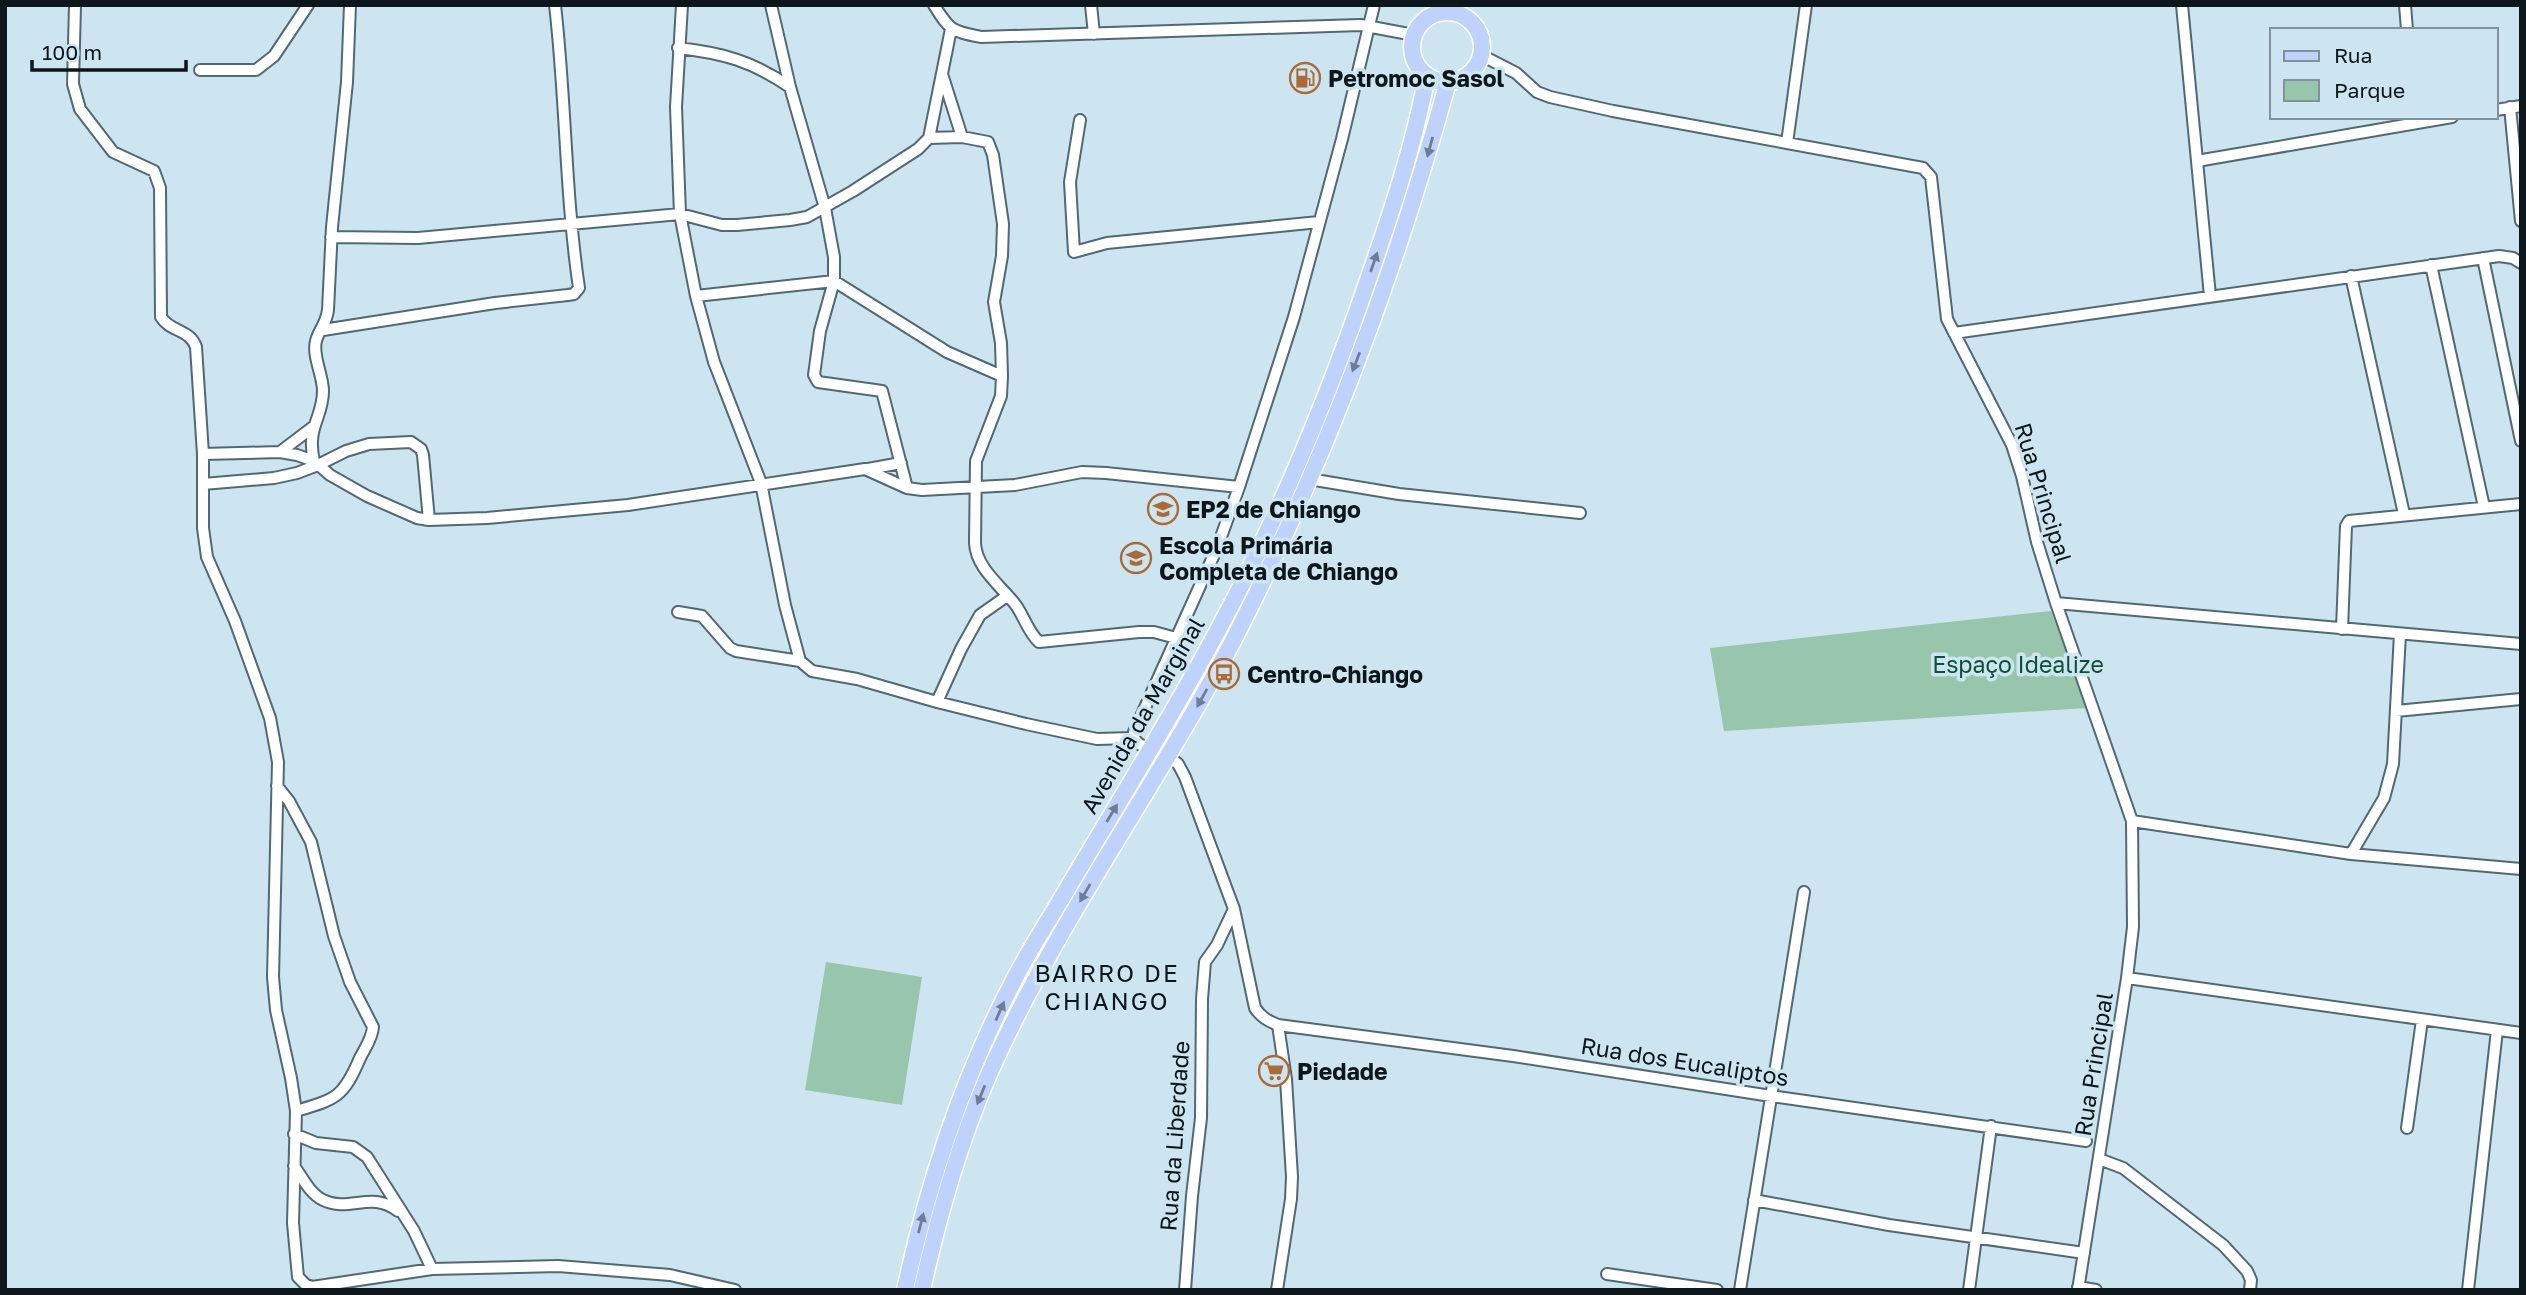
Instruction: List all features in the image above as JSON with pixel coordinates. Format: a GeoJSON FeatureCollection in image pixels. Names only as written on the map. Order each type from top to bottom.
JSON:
{"type":"FeatureCollection","features":[{"type":"Feature","properties":{"kind":"main road"},"geometry":{"type":"LineString","coordinates":[[1471,5],[1474,24],[1482,44],[1478,64],[1466,76],[1448,82],[1437,80],[1419,68],[1414,57],[1414,35],[1434,11],[1453,12],[1474,24]]}},
{"type":"Feature","properties":{"kind":"main road","name":"Avenida da Marginal"},"geometry":{"type":"LineString","coordinates":[[905,1290],[934,1169],[960,1099],[1012,983],[1224,619],[1307,441],[1351,330],[1404,175],[1427,75]]}},
{"type":"Feature","properties":{"kind":"main road","name":"Avenida da Marginal"},"geometry":{"type":"LineString","coordinates":[[922,1290],[954,1170],[969,1124],[998,1054],[1023,1003],[1101,865],[1169,755],[1234,638],[1308,479],[1390,275],[1426,164],[1448,82]]}},
{"type":"Feature","properties":{"kind":"street"},"geometry":{"type":"LineString","coordinates":[[75,5],[73,84],[80,109],[113,152],[154,171],[160,188],[161,317],[165,324],[185,332],[193,339],[196,347],[203,454],[203,528],[207,557],[235,621],[270,718],[278,762],[273,976],[276,1010],[292,1078],[296,1111],[293,1223],[298,1277],[301,1282],[312,1287],[432,1269],[558,1266],[670,1275],[734,1290]]}},
{"type":"Feature","properties":{"kind":"street"},"geometry":{"type":"LineString","coordinates":[[200,70],[256,70],[274,56],[308,5]]}},
{"type":"Feature","properties":{"kind":"street"},"geometry":{"type":"LineString","coordinates":[[316,463],[311,440],[323,393],[315,350],[328,310],[331,237],[347,82],[350,5]]}},
{"type":"Feature","properties":{"kind":"street"},"geometry":{"type":"LineString","coordinates":[[323,330],[495,303],[574,294],[579,288],[570,225],[565,93],[555,5]]}},
{"type":"Feature","properties":{"kind":"street"},"geometry":{"type":"LineString","coordinates":[[682,5],[676,133],[680,214],[696,296],[714,362],[761,483],[785,606],[800,661]]}},
{"type":"Feature","properties":{"kind":"street"},"geometry":{"type":"LineString","coordinates":[[771,5],[790,87],[825,208],[834,257],[834,281],[820,331],[814,375],[818,382],[882,391],[907,488]]}},
{"type":"Feature","properties":{"kind":"street"},"geometry":{"type":"LineString","coordinates":[[934,5],[951,29],[981,37],[1370,25],[1414,35]]}},
{"type":"Feature","properties":{"kind":"street"},"geometry":{"type":"LineString","coordinates":[[1091,5],[1094,34]]}},
{"type":"Feature","properties":{"kind":"street"},"geometry":{"type":"LineString","coordinates":[[1150,750],[1136,743],[1134,732],[1217,548],[1239,487],[1294,317],[1374,5]]}},
{"type":"Feature","properties":{"kind":"street"},"geometry":{"type":"LineString","coordinates":[[1787,143],[1806,5]]}},
{"type":"Feature","properties":{"kind":"street"},"geometry":{"type":"LineString","coordinates":[[2182,5],[2210,296]]}},
{"type":"Feature","properties":{"kind":"street"},"geometry":{"type":"LineString","coordinates":[[2405,5],[2407,28]]}},
{"type":"Feature","properties":{"kind":"street"},"geometry":{"type":"LineString","coordinates":[[331,237],[418,238],[680,214],[722,225],[807,217],[918,149],[929,138],[951,29]]}},
{"type":"Feature","properties":{"kind":"street"},"geometry":{"type":"LineString","coordinates":[[678,48],[716,52],[742,60],[772,74],[790,87]]}},
{"type":"Feature","properties":{"kind":"street","name":"Rua Principal"},"geometry":{"type":"LineString","coordinates":[[1481,55],[1516,73],[1537,92],[1550,97],[1923,168],[1931,177],[1944,305],[1954,333],[2012,445],[2056,603],[2132,821],[2133,927],[2105,1130],[2078,1289]]}},
{"type":"Feature","properties":{"kind":"street"},"geometry":{"type":"LineString","coordinates":[[941,72],[962,137]]}},
{"type":"Feature","properties":{"kind":"street"},"geometry":{"type":"LineString","coordinates":[[2515,107],[2521,221]]}},
{"type":"Feature","properties":{"kind":"street"},"geometry":{"type":"LineString","coordinates":[[1080,120],[1070,182],[1074,252],[1107,243],[1319,222]]}},
{"type":"Feature","properties":{"kind":"street"},"geometry":{"type":"LineString","coordinates":[[2197,161],[2416,120]]}},
{"type":"Feature","properties":{"kind":"street"},"geometry":{"type":"LineString","coordinates":[[929,138],[962,137],[988,142],[993,155],[1003,224],[1002,256],[994,302],[1001,343],[1001,396],[976,461],[975,550],[1000,590],[1017,606],[1039,642],[1139,632],[1154,632],[1177,638]]}},
{"type":"Feature","properties":{"kind":"street"},"geometry":{"type":"LineString","coordinates":[[1954,333],[2483,258],[2506,256],[2520,260]]}},
{"type":"Feature","properties":{"kind":"street"},"geometry":{"type":"LineString","coordinates":[[2483,258],[2521,441]]}},
{"type":"Feature","properties":{"kind":"street"},"geometry":{"type":"LineString","coordinates":[[2431,265],[2484,507]]}},
{"type":"Feature","properties":{"kind":"street"},"geometry":{"type":"LineString","coordinates":[[2351,276],[2404,514]]}},
{"type":"Feature","properties":{"kind":"street"},"geometry":{"type":"LineString","coordinates":[[696,296],[834,281],[947,352],[1002,376]]}},
{"type":"Feature","properties":{"kind":"street"},"geometry":{"type":"LineString","coordinates":[[281,452],[313,427]]}},
{"type":"Feature","properties":{"kind":"street"},"geometry":{"type":"LineString","coordinates":[[203,484],[274,478],[357,446],[411,442],[421,449],[423,455],[429,520]]}},
{"type":"Feature","properties":{"kind":"street"},"geometry":{"type":"LineString","coordinates":[[203,454],[281,452],[316,463],[366,496],[417,518],[429,520],[487,518],[616,506],[901,463]]}},
{"type":"Feature","properties":{"kind":"street"},"geometry":{"type":"LineString","coordinates":[[865,470],[907,488],[941,491],[1015,485],[1082,472],[1239,487]]}},
{"type":"Feature","properties":{"kind":"street"},"geometry":{"type":"LineString","coordinates":[[1308,479],[1399,494],[1580,513]]}},
{"type":"Feature","properties":{"kind":"street"},"geometry":{"type":"LineString","coordinates":[[2342,629],[2347,523],[2404,514],[2521,504]]}},
{"type":"Feature","properties":{"kind":"street"},"geometry":{"type":"LineString","coordinates":[[937,702],[980,615],[1007,596]]}},
{"type":"Feature","properties":{"kind":"street"},"geometry":{"type":"LineString","coordinates":[[2056,603],[2521,644]]}},
{"type":"Feature","properties":{"kind":"street"},"geometry":{"type":"LineString","coordinates":[[678,612],[702,616],[730,648],[736,651],[800,661],[812,671],[1097,739],[1133,738]]}},
{"type":"Feature","properties":{"kind":"street"},"geometry":{"type":"LineString","coordinates":[[2351,854],[2384,798],[2393,764],[2400,634]]}},
{"type":"Feature","properties":{"kind":"street"},"geometry":{"type":"LineString","coordinates":[[2396,711],[2521,699]]}},
{"type":"Feature","properties":{"kind":"street"},"geometry":{"type":"LineString","coordinates":[[1169,755],[1185,777],[1234,909],[1255,1008],[1259,1015],[1278,1025],[1286,1079],[1292,1177],[1277,1290]]}},
{"type":"Feature","properties":{"kind":"street"},"geometry":{"type":"LineString","coordinates":[[277,786],[289,801],[311,842],[334,936],[351,982],[373,1027],[369,1042],[348,1085],[327,1102],[296,1111]]}},
{"type":"Feature","properties":{"kind":"street"},"geometry":{"type":"LineString","coordinates":[[2132,821],[2351,854],[2521,869]]}},
{"type":"Feature","properties":{"kind":"street"},"geometry":{"type":"LineString","coordinates":[[1740,1290],[1804,892]]}},
{"type":"Feature","properties":{"kind":"street","name":"Rua da Liberdade"},"geometry":{"type":"LineString","coordinates":[[1185,1290],[1201,1118],[1205,962],[1217,945],[1234,909]]}},
{"type":"Feature","properties":{"kind":"street"},"geometry":{"type":"LineString","coordinates":[[2127,978],[2521,1033]]}},
{"type":"Feature","properties":{"kind":"street"},"geometry":{"type":"LineString","coordinates":[[2407,1128],[2422,1020]]}},
{"type":"Feature","properties":{"kind":"street","name":"Rua dos Eucaliptos"},"geometry":{"type":"LineString","coordinates":[[1278,1025],[1488,1052],[2085,1141]]}},
{"type":"Feature","properties":{"kind":"street"},"geometry":{"type":"LineString","coordinates":[[2468,1290],[2497,1030]]}},
{"type":"Feature","properties":{"kind":"street"},"geometry":{"type":"LineString","coordinates":[[1969,1290],[1991,1126]]}},
{"type":"Feature","properties":{"kind":"street"},"geometry":{"type":"LineString","coordinates":[[2105,1130],[2085,1141],[2100,1156],[2129,1173],[2223,1245],[2247,1271],[2251,1280],[2250,1290]]}},
{"type":"Feature","properties":{"kind":"street"},"geometry":{"type":"LineString","coordinates":[[294,1135],[316,1143],[359,1150],[373,1166],[432,1269]]}},
{"type":"Feature","properties":{"kind":"street"},"geometry":{"type":"LineString","coordinates":[[293,1166],[324,1201],[347,1204],[379,1200],[403,1215]]}},
{"type":"Feature","properties":{"kind":"street"},"geometry":{"type":"LineString","coordinates":[[1754,1200],[1889,1225],[2084,1253]]}},
{"type":"Feature","properties":{"kind":"street"},"geometry":{"type":"LineString","coordinates":[[1607,1274],[1717,1290]]}},
{"type":"Feature","properties":{"kind":"street"},"geometry":{"type":"LineString","coordinates":[[2078,1289],[2096,1290]]}},
{"type":"Feature","properties":{"kind":"green space","name":"Espaço Idealize"},"geometry":{"type":"Polygon","coordinates":[[[2051,611],[2087,708],[1724,731],[1710,648],[2051,611]]]}},
{"type":"Feature","properties":{"kind":"green space"},"geometry":{"type":"Polygon","coordinates":[[[826,962],[922,977],[902,1105],[805,1090],[826,962]]]}},
{"type":"Feature","properties":{"kind":"place","name":"Petromoc Sasol"},"geometry":{"type":"Point","coordinates":[1305,78]}},
{"type":"Feature","properties":{"kind":"place","name":"EP2 de Chiango"},"geometry":{"type":"Point","coordinates":[1163,509]}},
{"type":"Feature","properties":{"kind":"place","name":"Escola Primária Completa de Chiango"},"geometry":{"type":"Point","coordinates":[1136,558]}},
{"type":"Feature","properties":{"kind":"place","name":"Centro-Chiango"},"geometry":{"type":"Point","coordinates":[1224,674]}},
{"type":"Feature","properties":{"kind":"place","name":"Piedade"},"geometry":{"type":"Point","coordinates":[1274,1071]}},
{"type":"Feature","properties":{"kind":"district","name":"BAIRRO DE CHIANGO"},"geometry":{"type":"Point","coordinates":[1107,986]}}]}
